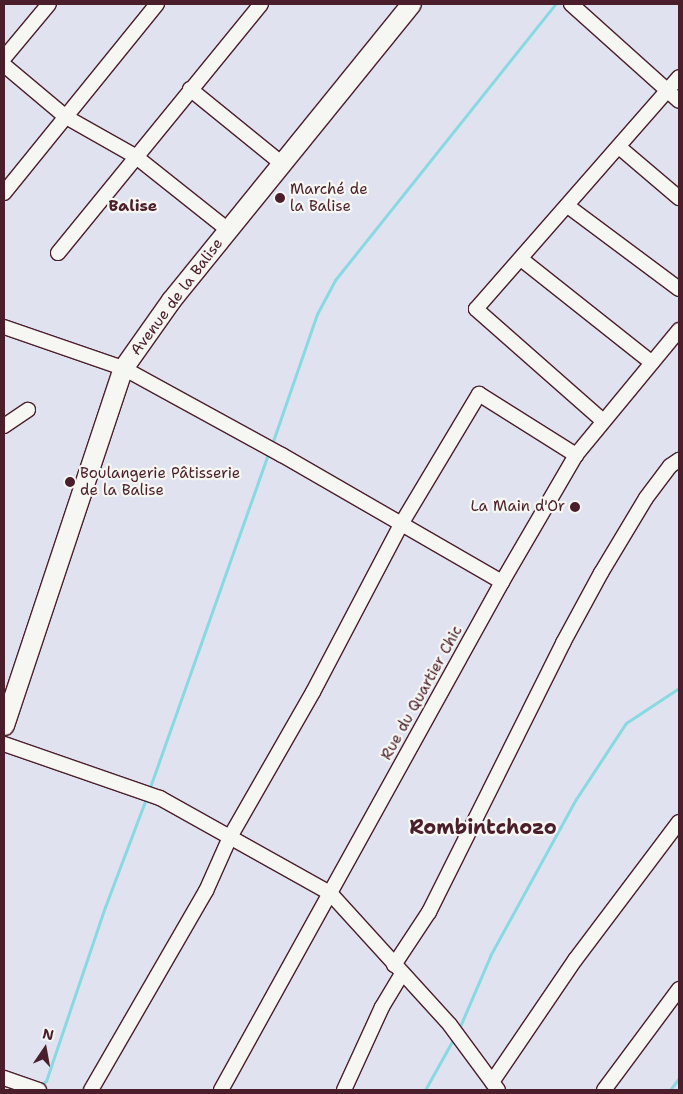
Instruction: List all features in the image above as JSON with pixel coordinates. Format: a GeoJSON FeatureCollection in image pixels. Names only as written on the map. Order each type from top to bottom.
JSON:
{"type":"FeatureCollection","features":[{"type":"Feature","properties":{"kind":"street"},"geometry":{"type":"LineString","coordinates":[[4,58],[49,4]]}},
{"type":"Feature","properties":{"kind":"street"},"geometry":{"type":"LineString","coordinates":[[4,193],[157,4]]}},
{"type":"Feature","properties":{"kind":"street"},"geometry":{"type":"LineString","coordinates":[[58,253],[135,156],[261,4]]}},
{"type":"Feature","properties":{"kind":"street","name":"Avenue de la Balise"},"geometry":{"type":"LineString","coordinates":[[4,725],[123,368],[171,300],[411,4]]}},
{"type":"Feature","properties":{"kind":"street"},"geometry":{"type":"LineString","coordinates":[[572,4],[679,101]]}},
{"type":"Feature","properties":{"kind":"street"},"geometry":{"type":"LineString","coordinates":[[4,66],[66,117],[135,156],[228,230]]}},
{"type":"Feature","properties":{"kind":"street"},"geometry":{"type":"LineString","coordinates":[[602,420],[476,309],[569,207],[679,77]]}},
{"type":"Feature","properties":{"kind":"street"},"geometry":{"type":"LineString","coordinates":[[190,89],[281,163]]}},
{"type":"Feature","properties":{"kind":"street"},"geometry":{"type":"LineString","coordinates":[[619,147],[679,198]]}},
{"type":"Feature","properties":{"kind":"street"},"geometry":{"type":"LineString","coordinates":[[569,207],[679,289]]}},
{"type":"Feature","properties":{"kind":"street"},"geometry":{"type":"LineString","coordinates":[[521,259],[652,363]]}},
{"type":"Feature","properties":{"kind":"street"},"geometry":{"type":"LineString","coordinates":[[4,327],[123,368],[282,455],[400,526],[502,582]]}},
{"type":"Feature","properties":{"kind":"street","name":"Rue du Quartier Chic"},"geometry":{"type":"LineString","coordinates":[[221,1090],[502,582],[576,455],[602,420],[679,330]]}},
{"type":"Feature","properties":{"kind":"street"},"geometry":{"type":"LineString","coordinates":[[91,1090],[206,891],[230,837],[313,692],[400,526],[479,394],[576,455]]}},
{"type":"Feature","properties":{"kind":"street"},"geometry":{"type":"LineString","coordinates":[[4,426],[28,410]]}},
{"type":"Feature","properties":{"kind":"street"},"geometry":{"type":"LineString","coordinates":[[344,1090],[398,969],[429,912],[562,643],[646,498],[670,466],[679,460]]}},
{"type":"Feature","properties":{"kind":"street"},"geometry":{"type":"LineString","coordinates":[[4,744],[131,785],[160,798],[330,892],[450,1025],[495,1086],[575,960],[679,822]]}},
{"type":"Feature","properties":{"kind":"street"},"geometry":{"type":"LineString","coordinates":[[604,1090],[679,989]]}},
{"type":"Feature","properties":{"kind":"street"},"geometry":{"type":"LineString","coordinates":[[4,1078],[39,1090]]}},
{"type":"Feature","properties":{"kind":"waterway"},"geometry":{"type":"LineString","coordinates":[[272,444],[317,314],[335,280],[555,4]]}},
{"type":"Feature","properties":{"kind":"waterway"},"geometry":{"type":"LineString","coordinates":[[149,790],[269,452]]}},
{"type":"Feature","properties":{"kind":"waterway"},"geometry":{"type":"LineString","coordinates":[[458,1031],[491,954],[576,799],[626,723],[679,688]]}},
{"type":"Feature","properties":{"kind":"waterway"},"geometry":{"type":"LineString","coordinates":[[39,1086],[46,1081],[105,907],[147,796]]}},
{"type":"Feature","properties":{"kind":"waterway"},"geometry":{"type":"LineString","coordinates":[[425,1090],[454,1038]]}},
{"type":"Feature","properties":{"kind":"waterway"},"geometry":{"type":"LineString","coordinates":[[670,1090],[679,1078]]}},
{"type":"Feature","properties":{"kind":"place","name":"Marché de la Balise"},"geometry":{"type":"Point","coordinates":[280,198]}},
{"type":"Feature","properties":{"kind":"place","name":"Boulangerie Pâtisserie de la Balise"},"geometry":{"type":"Point","coordinates":[70,482]}},
{"type":"Feature","properties":{"kind":"place","name":"La Main d'Or"},"geometry":{"type":"Point","coordinates":[575,507]}},
{"type":"Feature","properties":{"kind":"district","name":"Balise"},"geometry":{"type":"Point","coordinates":[133,206]}},
{"type":"Feature","properties":{"kind":"district","name":"Rombintchozo"},"geometry":{"type":"Point","coordinates":[483,827]}}]}
